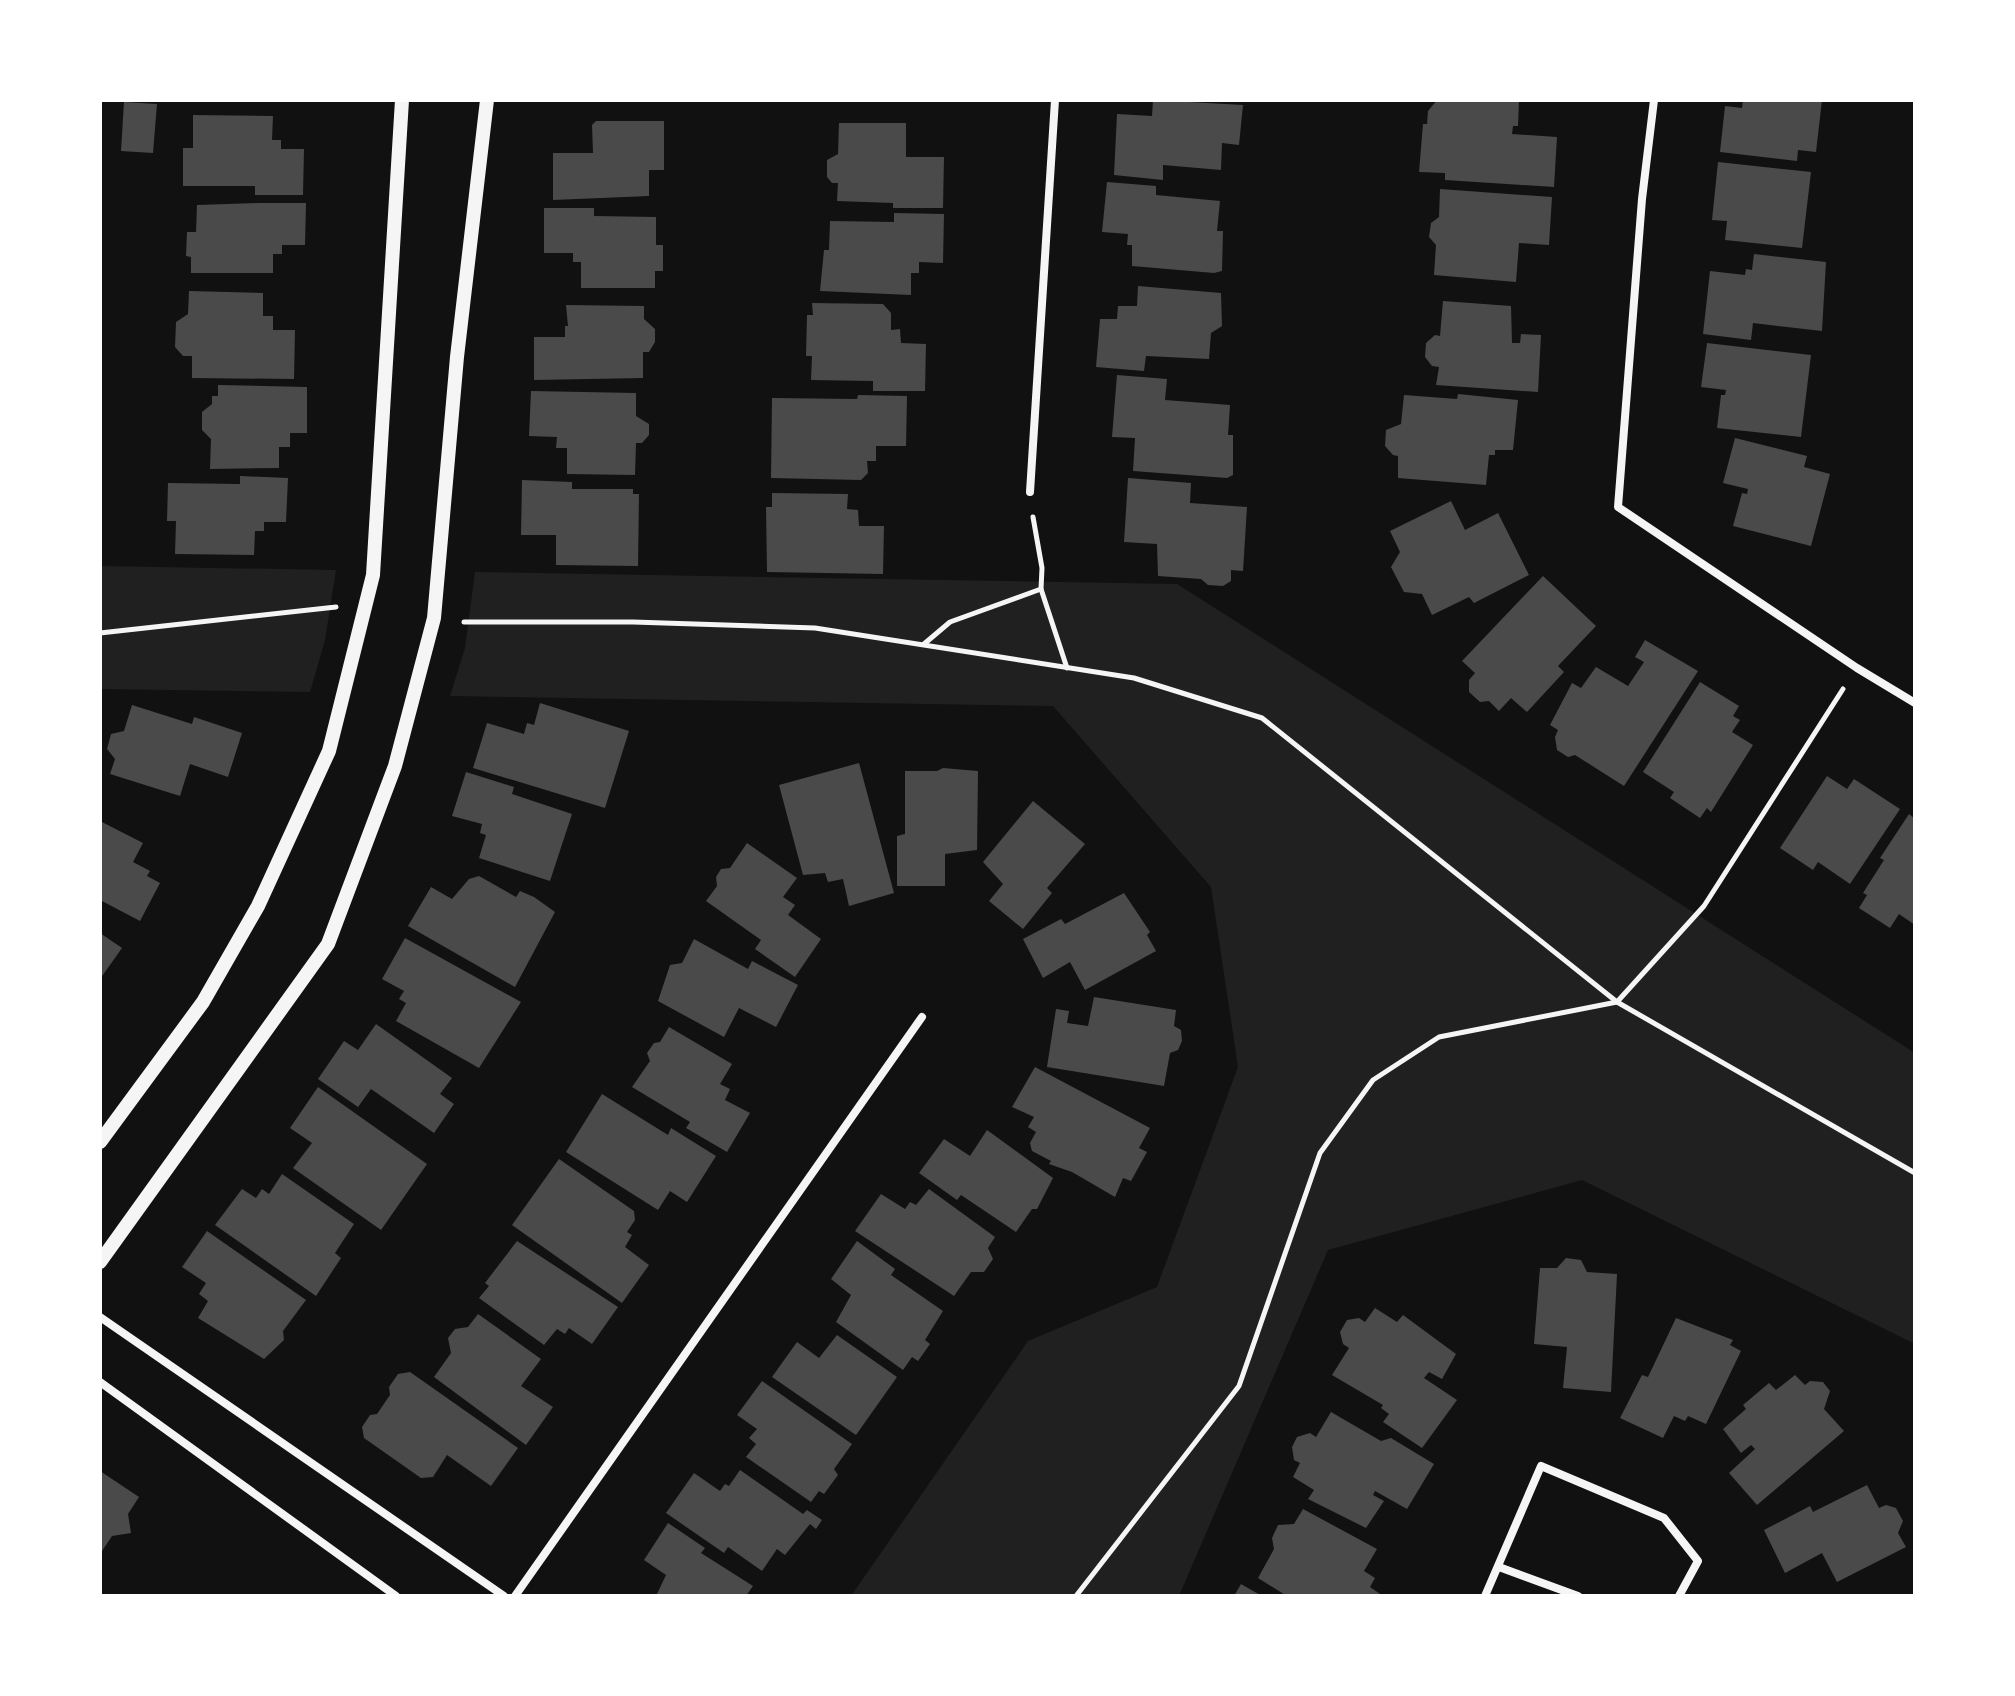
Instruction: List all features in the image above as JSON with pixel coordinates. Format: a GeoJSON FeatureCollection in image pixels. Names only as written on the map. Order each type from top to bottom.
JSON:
{"type":"FeatureCollection","features":[{"type":"Feature","properties":{"kind":"street"},"geometry":{"type":"LineString","coordinates":[[100,1142],[203,1002],[258,906],[329,751],[373,575],[402,100]]}},
{"type":"Feature","properties":{"kind":"street"},"geometry":{"type":"LineString","coordinates":[[100,1262],[328,944],[395,766],[434,618],[457,357],[487,100]]}},
{"type":"Feature","properties":{"kind":"street"},"geometry":{"type":"LineString","coordinates":[[1030,492],[1055,100]]}},
{"type":"Feature","properties":{"kind":"street"},"geometry":{"type":"LineString","coordinates":[[1654,100],[1642,199],[1618,507],[1857,668],[1915,703]]}},
{"type":"Feature","properties":{"kind":"street"},"geometry":{"type":"LineString","coordinates":[[515,1596],[922,1017]]}},
{"type":"Feature","properties":{"kind":"street"},"geometry":{"type":"LineString","coordinates":[[100,1317],[504,1596]]}},
{"type":"Feature","properties":{"kind":"street"},"geometry":{"type":"LineString","coordinates":[[100,1382],[396,1596]]}},
{"type":"Feature","properties":{"kind":"street"},"geometry":{"type":"LineString","coordinates":[[1485,1596],[1541,1466],[1664,1518],[1698,1561],[1679,1596]]}},
{"type":"Feature","properties":{"kind":"street"},"geometry":{"type":"LineString","coordinates":[[1499,1567],[1578,1596]]}},
{"type":"Feature","properties":{"kind":"path"},"geometry":{"type":"LineString","coordinates":[[1030,492],[1042,568],[1041,589],[1067,668]]}},
{"type":"Feature","properties":{"kind":"path"},"geometry":{"type":"LineString","coordinates":[[923,645],[950,622],[1041,589]]}},
{"type":"Feature","properties":{"kind":"path"},"geometry":{"type":"LineString","coordinates":[[100,633],[336,607]]}},
{"type":"Feature","properties":{"kind":"path"},"geometry":{"type":"LineString","coordinates":[[464,622],[633,622],[815,628],[1134,678],[1262,718],[1617,1002],[1915,1173]]}},
{"type":"Feature","properties":{"kind":"path"},"geometry":{"type":"LineString","coordinates":[[1076,1596],[1239,1386],[1320,1153],[1373,1080],[1439,1037],[1617,1002],[1704,906],[1857,668]]}},
{"type":"Feature","properties":{"kind":"shaded area"},"geometry":{"type":"Polygon","coordinates":[[[100,566],[336,570],[325,640],[310,692],[100,689],[100,566]]]}},
{"type":"Feature","properties":{"kind":"shaded area"},"geometry":{"type":"Polygon","coordinates":[[[475,572],[1177,584],[1915,1053],[1915,1344],[1582,1180],[1328,1250],[1179,1596],[851,1596],[1028,1341],[1157,1287],[1238,1067],[1211,887],[1053,706],[450,696],[465,648],[475,572]]]}},
{"type":"Feature","properties":{"kind":"building"},"geometry":{"type":"Polygon","coordinates":[[[1153,100],[1243,105],[1239,145],[1222,143],[1221,170],[1163,165],[1163,180],[1114,175],[1117,114],[1152,116],[1153,100]]]}},
{"type":"Feature","properties":{"kind":"building"},"geometry":{"type":"Polygon","coordinates":[[[1437,100],[1519,100],[1518,126],[1513,126],[1512,134],[1557,137],[1554,187],[1445,180],[1445,173],[1419,172],[1423,124],[1427,124],[1428,111],[1437,100]]]}},
{"type":"Feature","properties":{"kind":"building"},"geometry":{"type":"Polygon","coordinates":[[[1743,100],[1822,100],[1816,152],[1798,150],[1797,161],[1720,152],[1725,106],[1742,108],[1743,100]]]}},
{"type":"Feature","properties":{"kind":"building"},"geometry":{"type":"Polygon","coordinates":[[[124,102],[157,104],[153,153],[121,151],[124,102]]]}},
{"type":"Feature","properties":{"kind":"building"},"geometry":{"type":"Polygon","coordinates":[[[193,115],[273,116],[272,140],[281,140],[281,149],[304,149],[303,195],[255,195],[255,186],[183,186],[183,148],[193,148],[193,115]]]}},
{"type":"Feature","properties":{"kind":"building"},"geometry":{"type":"Polygon","coordinates":[[[596,121],[664,121],[664,170],[649,170],[649,196],[553,200],[553,153],[593,153],[592,125],[596,121]]]}},
{"type":"Feature","properties":{"kind":"building"},"geometry":{"type":"Polygon","coordinates":[[[839,123],[906,123],[906,157],[944,157],[943,208],[893,208],[893,203],[837,201],[838,183],[832,183],[827,177],[827,160],[838,154],[839,123]]]}},
{"type":"Feature","properties":{"kind":"building"},"geometry":{"type":"Polygon","coordinates":[[[1718,162],[1811,172],[1802,248],[1725,240],[1727,221],[1712,220],[1718,162]]]}},
{"type":"Feature","properties":{"kind":"building"},"geometry":{"type":"Polygon","coordinates":[[[1107,182],[1156,186],[1156,195],[1220,201],[1217,231],[1223,231],[1222,271],[1214,273],[1132,266],[1132,245],[1127,245],[1128,234],[1102,232],[1107,182]]]}},
{"type":"Feature","properties":{"kind":"building"},"geometry":{"type":"Polygon","coordinates":[[[1440,189],[1552,197],[1549,245],[1519,243],[1516,282],[1434,275],[1436,245],[1429,237],[1431,223],[1439,217],[1440,189]]]}},
{"type":"Feature","properties":{"kind":"building"},"geometry":{"type":"Polygon","coordinates":[[[306,203],[305,245],[282,245],[282,254],[273,254],[273,273],[191,273],[191,257],[186,256],[187,232],[196,232],[197,205],[306,203]]]}},
{"type":"Feature","properties":{"kind":"building"},"geometry":{"type":"Polygon","coordinates":[[[544,208],[594,208],[594,216],[656,217],[656,245],[663,245],[663,271],[655,271],[655,288],[581,288],[581,262],[573,262],[573,253],[544,253],[544,208]]]}},
{"type":"Feature","properties":{"kind":"building"},"geometry":{"type":"Polygon","coordinates":[[[894,213],[944,214],[943,263],[919,262],[919,273],[911,273],[911,295],[820,291],[824,250],[829,250],[830,221],[894,222],[894,213]]]}},
{"type":"Feature","properties":{"kind":"building"},"geometry":{"type":"Polygon","coordinates":[[[1754,254],[1826,262],[1822,331],[1753,323],[1751,340],[1703,334],[1710,271],[1745,275],[1746,269],[1752,270],[1754,254]]]}},
{"type":"Feature","properties":{"kind":"building"},"geometry":{"type":"Polygon","coordinates":[[[1138,286],[1221,293],[1222,326],[1211,333],[1209,359],[1146,356],[1144,371],[1096,367],[1100,319],[1117,319],[1118,306],[1137,306],[1138,286]]]}},
{"type":"Feature","properties":{"kind":"building"},"geometry":{"type":"Polygon","coordinates":[[[189,291],[263,293],[263,316],[273,316],[273,330],[295,330],[294,379],[192,378],[192,356],[183,356],[175,347],[176,322],[188,314],[189,291]]]}},
{"type":"Feature","properties":{"kind":"building"},"geometry":{"type":"Polygon","coordinates":[[[1443,301],[1511,306],[1512,343],[1520,343],[1521,334],[1541,335],[1538,392],[1436,385],[1439,367],[1432,366],[1425,357],[1426,343],[1435,335],[1440,336],[1443,301]]]}},
{"type":"Feature","properties":{"kind":"building"},"geometry":{"type":"Polygon","coordinates":[[[812,303],[883,304],[891,313],[891,330],[900,329],[901,343],[926,344],[925,391],[873,391],[873,381],[811,380],[812,356],[806,356],[807,315],[813,315],[812,303]]]}},
{"type":"Feature","properties":{"kind":"building"},"geometry":{"type":"Polygon","coordinates":[[[566,305],[644,306],[644,319],[655,329],[655,342],[649,352],[643,352],[643,378],[534,380],[534,337],[565,337],[565,326],[568,326],[566,305]]]}},
{"type":"Feature","properties":{"kind":"building"},"geometry":{"type":"Polygon","coordinates":[[[1707,343],[1811,355],[1801,437],[1717,428],[1721,395],[1725,395],[1726,390],[1701,387],[1707,343]]]}},
{"type":"Feature","properties":{"kind":"building"},"geometry":{"type":"Polygon","coordinates":[[[1117,375],[1167,379],[1165,400],[1230,405],[1228,435],[1233,435],[1233,475],[1227,478],[1133,471],[1135,438],[1112,437],[1117,375]]]}},
{"type":"Feature","properties":{"kind":"building"},"geometry":{"type":"Polygon","coordinates":[[[218,385],[307,387],[307,433],[290,433],[290,447],[279,447],[279,468],[210,469],[211,439],[202,430],[202,412],[212,404],[212,396],[218,396],[218,385]]]}},
{"type":"Feature","properties":{"kind":"building"},"geometry":{"type":"Polygon","coordinates":[[[531,391],[636,393],[636,416],[649,424],[649,435],[642,443],[636,443],[635,475],[567,474],[567,448],[556,448],[557,437],[529,436],[531,391]]]}},
{"type":"Feature","properties":{"kind":"building"},"geometry":{"type":"Polygon","coordinates":[[[1458,394],[1518,400],[1513,450],[1495,450],[1495,455],[1489,455],[1486,485],[1398,478],[1398,456],[1385,446],[1386,430],[1401,424],[1404,395],[1457,399],[1458,394]]]}},
{"type":"Feature","properties":{"kind":"building"},"geometry":{"type":"Polygon","coordinates":[[[858,395],[907,396],[906,446],[876,446],[876,461],[867,461],[868,473],[861,480],[771,478],[772,398],[857,399],[858,395]]]}},
{"type":"Feature","properties":{"kind":"building"},"geometry":{"type":"Polygon","coordinates":[[[1735,438],[1807,456],[1804,467],[1830,474],[1811,546],[1733,526],[1742,493],[1747,494],[1748,489],[1723,483],[1735,438]]]}},
{"type":"Feature","properties":{"kind":"building"},"geometry":{"type":"Polygon","coordinates":[[[240,476],[288,478],[286,522],[264,522],[264,531],[255,531],[254,555],[175,554],[176,521],[167,521],[168,483],[240,484],[240,476]]]}},
{"type":"Feature","properties":{"kind":"building"},"geometry":{"type":"Polygon","coordinates":[[[1128,478],[1191,483],[1190,503],[1247,507],[1243,571],[1231,570],[1231,581],[1223,586],[1208,585],[1201,579],[1158,576],[1157,544],[1124,542],[1128,478]]]}},
{"type":"Feature","properties":{"kind":"building"},"geometry":{"type":"Polygon","coordinates":[[[522,480],[572,482],[572,489],[633,489],[633,494],[639,494],[638,566],[556,565],[556,535],[521,535],[522,480]]]}},
{"type":"Feature","properties":{"kind":"building"},"geometry":{"type":"Polygon","coordinates":[[[772,493],[848,494],[847,509],[858,510],[859,526],[884,526],[883,574],[767,572],[766,507],[772,507],[772,493]]]}},
{"type":"Feature","properties":{"kind":"building"},"geometry":{"type":"Polygon","coordinates":[[[1451,501],[1465,530],[1498,513],[1529,575],[1474,603],[1469,597],[1432,615],[1422,594],[1404,592],[1391,567],[1400,552],[1390,531],[1451,501]]]}},
{"type":"Feature","properties":{"kind":"building"},"geometry":{"type":"Polygon","coordinates":[[[1543,576],[1596,626],[1558,666],[1564,672],[1527,712],[1511,698],[1499,711],[1489,701],[1480,702],[1469,692],[1469,680],[1475,673],[1462,661],[1543,576]]]}},
{"type":"Feature","properties":{"kind":"building"},"geometry":{"type":"Polygon","coordinates":[[[1645,640],[1698,671],[1624,786],[1575,755],[1568,757],[1557,750],[1555,737],[1558,730],[1550,725],[1572,683],[1581,688],[1596,667],[1628,686],[1644,662],[1635,657],[1645,640]]]}},
{"type":"Feature","properties":{"kind":"building"},"geometry":{"type":"Polygon","coordinates":[[[1700,682],[1739,706],[1733,716],[1740,720],[1732,732],[1753,745],[1711,812],[1707,808],[1700,818],[1670,798],[1674,792],[1643,772],[1700,682]]]}},
{"type":"Feature","properties":{"kind":"building"},"geometry":{"type":"Polygon","coordinates":[[[540,703],[629,731],[605,808],[473,768],[487,723],[524,734],[527,723],[534,725],[540,703]]]}},
{"type":"Feature","properties":{"kind":"building"},"geometry":{"type":"Polygon","coordinates":[[[132,705],[192,724],[194,717],[242,733],[228,777],[190,764],[180,796],[110,774],[115,759],[107,749],[111,734],[124,731],[132,705]]]}},
{"type":"Feature","properties":{"kind":"building"},"geometry":{"type":"Polygon","coordinates":[[[859,763],[894,893],[849,906],[843,879],[828,882],[825,873],[803,875],[779,785],[859,763]]]}},
{"type":"Feature","properties":{"kind":"building"},"geometry":{"type":"Polygon","coordinates":[[[943,768],[978,771],[977,850],[945,854],[945,886],[897,886],[897,836],[905,834],[905,771],[937,771],[943,768]]]}},
{"type":"Feature","properties":{"kind":"building"},"geometry":{"type":"Polygon","coordinates":[[[466,772],[514,787],[512,794],[572,814],[550,881],[479,858],[486,835],[480,833],[482,824],[452,816],[466,772]]]}},
{"type":"Feature","properties":{"kind":"building"},"geometry":{"type":"Polygon","coordinates":[[[1827,776],[1847,789],[1854,779],[1900,809],[1850,884],[1818,862],[1813,870],[1780,848],[1827,776]]]}},
{"type":"Feature","properties":{"kind":"building"},"geometry":{"type":"Polygon","coordinates":[[[1033,801],[1085,844],[1047,888],[1052,893],[1023,929],[989,901],[1003,884],[983,862],[1033,801]]]}},
{"type":"Feature","properties":{"kind":"building"},"geometry":{"type":"Polygon","coordinates":[[[1909,814],[1915,819],[1915,925],[1899,914],[1890,928],[1859,908],[1867,895],[1863,893],[1884,860],[1880,858],[1909,814]]]}},
{"type":"Feature","properties":{"kind":"building"},"geometry":{"type":"Polygon","coordinates":[[[100,821],[143,843],[133,862],[150,871],[147,876],[160,883],[140,921],[100,900],[100,821]]]}},
{"type":"Feature","properties":{"kind":"building"},"geometry":{"type":"Polygon","coordinates":[[[747,843],[797,878],[783,897],[795,905],[788,915],[821,939],[795,977],[755,949],[761,940],[706,901],[717,886],[716,877],[721,869],[730,868],[747,843]]]}},
{"type":"Feature","properties":{"kind":"building"},"geometry":{"type":"Polygon","coordinates":[[[479,876],[516,897],[520,891],[534,897],[555,912],[515,987],[408,926],[431,887],[452,899],[469,879],[479,876]]]}},
{"type":"Feature","properties":{"kind":"building"},"geometry":{"type":"Polygon","coordinates":[[[1124,893],[1150,932],[1147,935],[1156,951],[1085,990],[1070,962],[1043,978],[1023,939],[1061,919],[1065,924],[1124,893]]]}},
{"type":"Feature","properties":{"kind":"building"},"geometry":{"type":"Polygon","coordinates":[[[100,933],[122,948],[100,979],[100,933]]]}},
{"type":"Feature","properties":{"kind":"building"},"geometry":{"type":"Polygon","coordinates":[[[405,938],[521,1002],[479,1068],[396,1021],[406,1003],[399,999],[404,991],[382,979],[405,938]]]}},
{"type":"Feature","properties":{"kind":"building"},"geometry":{"type":"Polygon","coordinates":[[[694,939],[748,969],[752,961],[798,985],[776,1027],[739,1008],[724,1037],[658,1001],[670,965],[682,963],[694,939]]]}},
{"type":"Feature","properties":{"kind":"building"},"geometry":{"type":"Polygon","coordinates":[[[1094,997],[1176,1010],[1174,1026],[1181,1030],[1182,1041],[1178,1050],[1170,1053],[1164,1086],[1047,1067],[1056,1009],[1069,1011],[1067,1023],[1088,1026],[1094,997]]]}},
{"type":"Feature","properties":{"kind":"building"},"geometry":{"type":"Polygon","coordinates":[[[376,1024],[452,1078],[440,1094],[454,1104],[434,1133],[371,1089],[358,1107],[318,1079],[344,1041],[358,1050],[376,1024]]]}},
{"type":"Feature","properties":{"kind":"building"},"geometry":{"type":"Polygon","coordinates":[[[669,1027],[732,1064],[720,1084],[730,1089],[725,1100],[750,1113],[727,1152],[686,1128],[690,1122],[632,1087],[650,1061],[647,1053],[654,1043],[660,1042],[669,1027]]]}},
{"type":"Feature","properties":{"kind":"building"},"geometry":{"type":"Polygon","coordinates":[[[1035,1067],[1150,1128],[1139,1148],[1147,1152],[1131,1181],[1123,1178],[1115,1197],[1072,1172],[1049,1164],[1051,1161],[1032,1151],[1030,1143],[1036,1132],[1028,1127],[1034,1117],[1012,1107],[1035,1067]]]}},
{"type":"Feature","properties":{"kind":"building"},"geometry":{"type":"Polygon","coordinates":[[[318,1087],[427,1164],[381,1230],[293,1168],[312,1143],[290,1128],[318,1087]]]}},
{"type":"Feature","properties":{"kind":"building"},"geometry":{"type":"Polygon","coordinates":[[[602,1094],[668,1135],[671,1128],[716,1156],[687,1202],[670,1191],[658,1210],[566,1152],[602,1094]]]}},
{"type":"Feature","properties":{"kind":"building"},"geometry":{"type":"Polygon","coordinates":[[[987,1130],[1053,1178],[1037,1209],[1032,1209],[1016,1232],[961,1195],[957,1200],[919,1173],[944,1139],[970,1156],[987,1130]]]}},
{"type":"Feature","properties":{"kind":"building"},"geometry":{"type":"Polygon","coordinates":[[[559,1159],[634,1211],[635,1220],[627,1232],[632,1235],[625,1247],[649,1265],[622,1303],[512,1225],[559,1159]]]}},
{"type":"Feature","properties":{"kind":"building"},"geometry":{"type":"Polygon","coordinates":[[[282,1174],[354,1224],[335,1253],[341,1258],[316,1296],[215,1225],[242,1189],[256,1198],[262,1189],[269,1194],[282,1174]]]}},
{"type":"Feature","properties":{"kind":"building"},"geometry":{"type":"Polygon","coordinates":[[[929,1189],[995,1237],[988,1248],[993,1259],[984,1272],[971,1272],[954,1296],[855,1231],[881,1194],[905,1209],[910,1202],[916,1205],[929,1189]]]}},
{"type":"Feature","properties":{"kind":"building"},"geometry":{"type":"Polygon","coordinates":[[[207,1231],[306,1300],[283,1331],[284,1340],[264,1359],[198,1318],[208,1301],[199,1294],[206,1283],[182,1267],[207,1231]]]}},
{"type":"Feature","properties":{"kind":"building"},"geometry":{"type":"Polygon","coordinates":[[[517,1241],[618,1307],[592,1344],[569,1328],[565,1334],[557,1329],[544,1345],[479,1298],[489,1286],[485,1283],[517,1241]]]}},
{"type":"Feature","properties":{"kind":"building"},"geometry":{"type":"Polygon","coordinates":[[[857,1241],[895,1269],[891,1275],[943,1311],[925,1340],[930,1344],[918,1361],[912,1357],[903,1370],[836,1322],[851,1295],[831,1279],[857,1241]]]}},
{"type":"Feature","properties":{"kind":"building"},"geometry":{"type":"Polygon","coordinates":[[[1566,1258],[1581,1260],[1587,1272],[1617,1274],[1611,1392],[1563,1388],[1567,1347],[1534,1344],[1540,1268],[1557,1268],[1566,1258]]]}},
{"type":"Feature","properties":{"kind":"building"},"geometry":{"type":"Polygon","coordinates":[[[1375,1308],[1397,1322],[1403,1315],[1456,1354],[1442,1379],[1429,1372],[1424,1378],[1457,1400],[1422,1448],[1383,1422],[1389,1414],[1381,1408],[1383,1405],[1332,1375],[1349,1348],[1343,1344],[1340,1332],[1347,1320],[1359,1318],[1365,1322],[1375,1308]]]}},
{"type":"Feature","properties":{"kind":"building"},"geometry":{"type":"Polygon","coordinates":[[[478,1314],[541,1359],[521,1386],[553,1407],[526,1445],[434,1377],[451,1353],[448,1338],[455,1329],[468,1327],[478,1314]]]}},
{"type":"Feature","properties":{"kind":"building"},"geometry":{"type":"Polygon","coordinates":[[[1676,1318],[1733,1340],[1730,1345],[1741,1351],[1706,1424],[1688,1416],[1685,1421],[1674,1416],[1663,1438],[1620,1418],[1642,1375],[1648,1377],[1676,1318]]]}},
{"type":"Feature","properties":{"kind":"building"},"geometry":{"type":"Polygon","coordinates":[[[837,1335],[897,1377],[856,1435],[772,1377],[797,1342],[819,1358],[837,1335]]]}},
{"type":"Feature","properties":{"kind":"building"},"geometry":{"type":"Polygon","coordinates":[[[410,1372],[518,1448],[491,1486],[447,1455],[433,1477],[421,1478],[364,1438],[362,1427],[370,1415],[377,1414],[390,1395],[389,1387],[398,1374],[410,1372]]]}},
{"type":"Feature","properties":{"kind":"building"},"geometry":{"type":"Polygon","coordinates":[[[1795,1375],[1805,1385],[1810,1381],[1823,1382],[1830,1391],[1824,1409],[1844,1431],[1757,1505],[1729,1473],[1755,1449],[1751,1445],[1741,1453],[1723,1429],[1746,1409],[1743,1405],[1769,1383],[1776,1390],[1795,1375]]]}},
{"type":"Feature","properties":{"kind":"building"},"geometry":{"type":"Polygon","coordinates":[[[762,1381],[852,1444],[834,1469],[838,1475],[824,1494],[819,1491],[811,1502],[746,1457],[756,1444],[749,1438],[757,1429],[737,1415],[762,1381]]]}},
{"type":"Feature","properties":{"kind":"building"},"geometry":{"type":"Polygon","coordinates":[[[1331,1412],[1381,1441],[1391,1438],[1434,1464],[1407,1509],[1375,1491],[1373,1495],[1384,1501],[1366,1528],[1308,1499],[1314,1490],[1293,1477],[1300,1463],[1294,1460],[1292,1447],[1297,1437],[1310,1433],[1316,1437],[1331,1412]]]}},
{"type":"Feature","properties":{"kind":"building"},"geometry":{"type":"Polygon","coordinates":[[[740,1470],[803,1514],[807,1510],[822,1520],[816,1529],[810,1524],[785,1555],[777,1549],[762,1571],[728,1547],[724,1553],[666,1513],[694,1473],[720,1491],[725,1484],[729,1486],[740,1470]]]}},
{"type":"Feature","properties":{"kind":"building"},"geometry":{"type":"Polygon","coordinates":[[[100,1471],[139,1497],[128,1514],[131,1533],[112,1536],[100,1554],[100,1471]]]}},
{"type":"Feature","properties":{"kind":"building"},"geometry":{"type":"Polygon","coordinates":[[[1867,1485],[1879,1508],[1886,1505],[1896,1508],[1903,1521],[1898,1533],[1906,1547],[1837,1582],[1822,1553],[1785,1573],[1764,1530],[1810,1506],[1813,1512],[1867,1485]]]}},
{"type":"Feature","properties":{"kind":"building"},"geometry":{"type":"Polygon","coordinates":[[[1303,1509],[1377,1549],[1364,1571],[1375,1578],[1370,1587],[1383,1596],[1287,1596],[1258,1578],[1274,1549],[1272,1538],[1278,1525],[1294,1524],[1303,1509]]]}},
{"type":"Feature","properties":{"kind":"building"},"geometry":{"type":"Polygon","coordinates":[[[668,1523],[705,1548],[701,1553],[753,1586],[746,1596],[656,1596],[666,1575],[644,1560],[668,1523]]]}},
{"type":"Feature","properties":{"kind":"building"},"geometry":{"type":"Polygon","coordinates":[[[1241,1584],[1262,1596],[1234,1596],[1241,1584]]]}}]}
